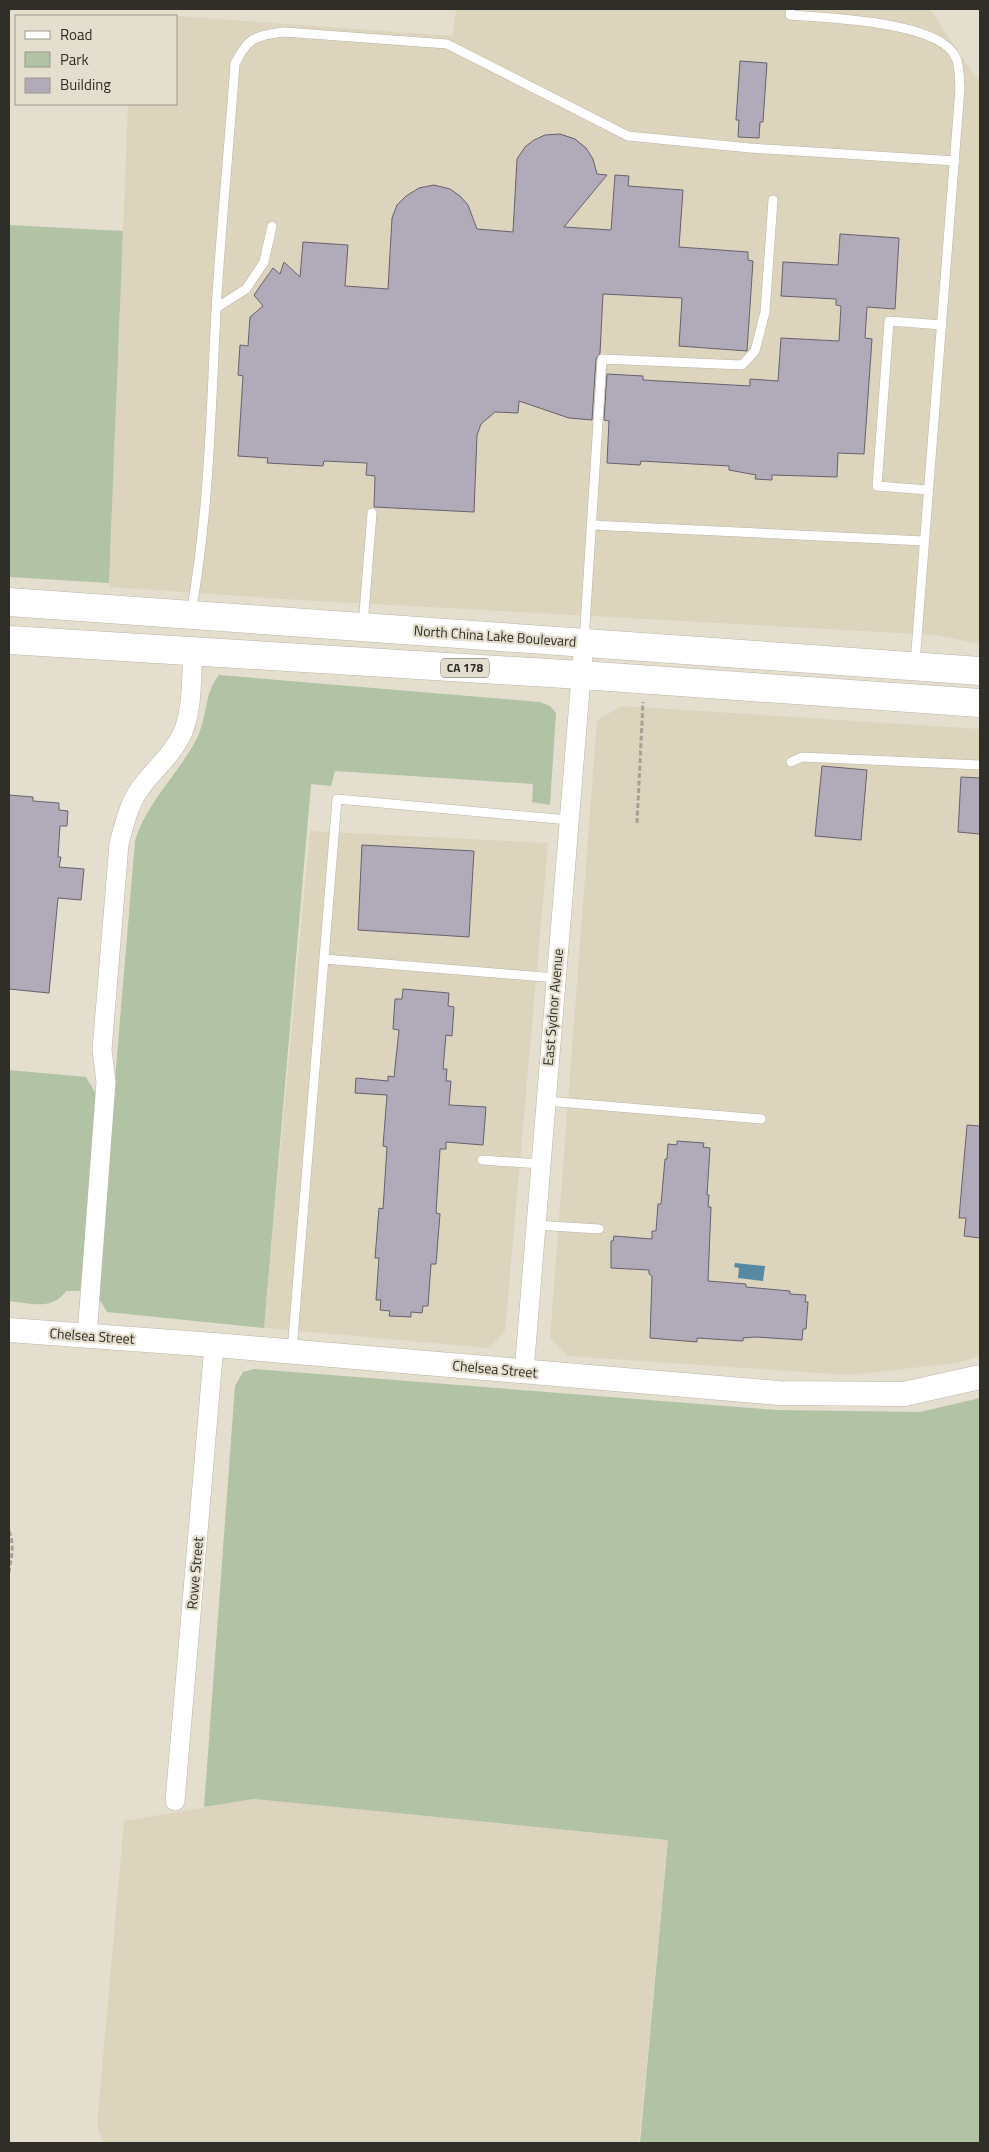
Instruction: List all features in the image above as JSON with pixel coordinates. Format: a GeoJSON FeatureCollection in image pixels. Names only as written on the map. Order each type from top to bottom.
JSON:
{"type":"FeatureCollection","features":[{"type":"Feature","properties":{"kind":"main road","name":"North China Lake Boulevard"},"geometry":{"type":"LineString","coordinates":[[9,602],[363,628],[584,641],[980,671]]}},
{"type":"Feature","properties":{"kind":"main road"},"geometry":{"type":"LineString","coordinates":[[39,642],[62,628],[150,633],[174,631],[182,628],[191,614]]}},
{"type":"Feature","properties":{"kind":"main road","name":"CA 178"},"geometry":{"type":"LineString","coordinates":[[9,640],[582,675],[980,703]]}},
{"type":"Feature","properties":{"kind":"street","name":"East Sydnor Avenue"},"geometry":{"type":"LineString","coordinates":[[524,1372],[584,641]]}},
{"type":"Feature","properties":{"kind":"street"},"geometry":{"type":"LineString","coordinates":[[87,1336],[106,1082],[102,1050],[119,844],[127,816],[139,790],[171,753],[184,730],[191,698],[193,651]]}},
{"type":"Feature","properties":{"kind":"street","name":"Chelsea Street"},"geometry":{"type":"LineString","coordinates":[[9,1330],[214,1345],[779,1393],[837,1395],[904,1394],[980,1377]]}},
{"type":"Feature","properties":{"kind":"street","name":"Rowe Street"},"geometry":{"type":"LineString","coordinates":[[175,1801],[214,1345]]}},
{"type":"Feature","properties":{"kind":"lane"},"geometry":{"type":"LineString","coordinates":[[791,9],[790,15],[894,25],[941,40],[956,57],[960,88],[915,666]]}},
{"type":"Feature","properties":{"kind":"lane"},"geometry":{"type":"LineString","coordinates":[[191,614],[201,553],[206,500],[216,308],[235,64],[243,47],[258,35],[284,32],[447,44],[628,136],[717,145],[955,161]]}},
{"type":"Feature","properties":{"kind":"lane"},"geometry":{"type":"LineString","coordinates":[[584,641],[602,359],[742,364],[755,351],[765,312],[773,200]]}},
{"type":"Feature","properties":{"kind":"lane"},"geometry":{"type":"LineString","coordinates":[[216,308],[246,289],[264,262],[272,226]]}},
{"type":"Feature","properties":{"kind":"lane"},"geometry":{"type":"LineString","coordinates":[[928,490],[877,486],[889,322],[942,325]]}},
{"type":"Feature","properties":{"kind":"lane"},"geometry":{"type":"LineString","coordinates":[[363,628],[372,513]]}},
{"type":"Feature","properties":{"kind":"lane"},"geometry":{"type":"LineString","coordinates":[[591,525],[924,542]]}},
{"type":"Feature","properties":{"kind":"lane"},"geometry":{"type":"LineString","coordinates":[[791,762],[802,757],[980,765]]}},
{"type":"Feature","properties":{"kind":"lane"},"geometry":{"type":"LineString","coordinates":[[292,1352],[337,799],[569,820]]}},
{"type":"Feature","properties":{"kind":"lane"},"geometry":{"type":"LineString","coordinates":[[324,959],[556,978]]}},
{"type":"Feature","properties":{"kind":"lane"},"geometry":{"type":"LineString","coordinates":[[546,1101],[761,1119]]}},
{"type":"Feature","properties":{"kind":"lane"},"geometry":{"type":"LineString","coordinates":[[482,1160],[540,1164]]}},
{"type":"Feature","properties":{"kind":"lane"},"geometry":{"type":"LineString","coordinates":[[535,1225],[600,1229]]}},
{"type":"Feature","properties":{"kind":"path"},"geometry":{"type":"LineString","coordinates":[[637,823],[643,702]]}},
{"type":"Feature","properties":{"kind":"path"},"geometry":{"type":"LineString","coordinates":[[9,1531],[13,1551],[9,1572]]}},
{"type":"Feature","properties":{"kind":"shaded area"},"geometry":{"type":"Polygon","coordinates":[[[456,9],[930,9],[971,71],[980,81],[980,644],[936,635],[299,600],[109,587],[128,105],[178,105],[178,16],[453,36],[456,9]]]}},
{"type":"Feature","properties":{"kind":"shaded area"},"geometry":{"type":"Polygon","coordinates":[[[622,706],[980,729],[980,1356],[957,1363],[849,1375],[568,1356],[550,1338],[597,720],[622,706]]]}},
{"type":"Feature","properties":{"kind":"shaded area"},"geometry":{"type":"Polygon","coordinates":[[[310,831],[548,843],[505,1332],[489,1348],[264,1328],[310,831]]]}},
{"type":"Feature","properties":{"kind":"shaded area"},"geometry":{"type":"Polygon","coordinates":[[[254,1799],[668,1840],[639,2143],[104,2143],[97,2126],[124,1821],[254,1799]]]}},
{"type":"Feature","properties":{"kind":"green space"},"geometry":{"type":"Polygon","coordinates":[[[9,225],[123,231],[109,583],[9,577],[9,225]]]}},
{"type":"Feature","properties":{"kind":"green space"},"geometry":{"type":"Polygon","coordinates":[[[219,675],[540,702],[550,706],[556,713],[550,805],[532,802],[533,784],[335,771],[331,786],[311,784],[264,1328],[107,1312],[97,1295],[135,841],[147,813],[198,736],[211,688],[219,675]]]}},
{"type":"Feature","properties":{"kind":"green space"},"geometry":{"type":"Polygon","coordinates":[[[9,1070],[86,1077],[100,1101],[80,1291],[66,1291],[61,1297],[48,1303],[32,1304],[9,1301],[9,1070]]]}},
{"type":"Feature","properties":{"kind":"green space"},"geometry":{"type":"Polygon","coordinates":[[[254,1369],[776,1410],[920,1412],[980,1398],[980,2143],[640,2143],[668,1840],[254,1799],[204,1807],[235,1386],[243,1372],[254,1369]]]}},
{"type":"Feature","properties":{"kind":"water"},"geometry":{"type":"Polygon","coordinates":[[[735,1263],[765,1266],[763,1281],[738,1278],[739,1268],[734,1267],[735,1263]]]}},
{"type":"Feature","properties":{"kind":"building"},"geometry":{"type":"Polygon","coordinates":[[[740,61],[767,63],[763,122],[760,122],[759,138],[738,137],[739,120],[736,120],[740,61]]]}},
{"type":"Feature","properties":{"kind":"building"},"geometry":{"type":"Polygon","coordinates":[[[560,134],[575,139],[586,148],[593,159],[597,174],[607,175],[564,227],[611,230],[615,175],[629,176],[628,186],[683,190],[679,247],[748,252],[748,260],[753,261],[747,351],[679,346],[682,298],[603,294],[600,353],[596,359],[592,420],[569,418],[519,401],[518,413],[495,412],[481,424],[477,435],[474,512],[374,507],[375,476],[366,475],[367,463],[324,461],[323,466],[267,463],[268,458],[238,456],[243,376],[238,375],[240,345],[248,346],[250,317],[263,306],[254,295],[273,268],[280,274],[284,262],[300,277],[303,242],[348,245],[345,286],[388,289],[392,218],[397,205],[406,196],[419,188],[434,185],[450,189],[460,196],[468,205],[477,229],[513,232],[517,159],[525,147],[534,140],[545,135],[560,134]]]}},
{"type":"Feature","properties":{"kind":"building"},"geometry":{"type":"Polygon","coordinates":[[[840,234],[899,238],[895,309],[867,307],[865,338],[872,339],[864,454],[838,453],[837,477],[772,475],[772,480],[755,479],[756,475],[729,470],[729,466],[641,461],[640,465],[607,463],[609,421],[604,420],[607,374],[643,376],[643,380],[750,386],[750,379],[778,381],[781,338],[839,341],[841,306],[836,305],[836,299],[781,296],[783,262],[838,265],[840,234]]]}},
{"type":"Feature","properties":{"kind":"building"},"geometry":{"type":"Polygon","coordinates":[[[822,766],[867,770],[861,840],[815,836],[822,766]]]}},
{"type":"Feature","properties":{"kind":"building"},"geometry":{"type":"Polygon","coordinates":[[[961,777],[980,778],[980,834],[958,832],[961,777]]]}},
{"type":"Feature","properties":{"kind":"building"},"geometry":{"type":"Polygon","coordinates":[[[9,795],[33,797],[33,801],[59,803],[59,810],[68,811],[67,826],[60,826],[58,857],[61,857],[59,867],[84,869],[81,900],[58,898],[49,993],[9,989],[9,795]]]}},
{"type":"Feature","properties":{"kind":"building"},"geometry":{"type":"Polygon","coordinates":[[[362,845],[474,851],[469,937],[358,930],[362,845]]]}},
{"type":"Feature","properties":{"kind":"building"},"geometry":{"type":"Polygon","coordinates":[[[403,989],[449,993],[448,1006],[454,1007],[452,1036],[446,1035],[443,1069],[447,1069],[446,1081],[451,1081],[449,1105],[486,1107],[483,1145],[446,1142],[446,1149],[440,1149],[436,1213],[440,1214],[436,1264],[431,1264],[428,1306],[423,1306],[422,1313],[411,1312],[411,1317],[389,1316],[390,1311],[380,1310],[381,1300],[376,1300],[379,1258],[375,1258],[379,1208],[383,1209],[387,1147],[383,1146],[387,1095],[355,1093],[356,1078],[388,1081],[388,1076],[394,1077],[399,1030],[393,1029],[395,999],[402,999],[403,989]]]}},
{"type":"Feature","properties":{"kind":"building"},"geometry":{"type":"Polygon","coordinates":[[[967,1125],[980,1126],[980,1238],[964,1236],[966,1218],[959,1218],[967,1125]]]}},
{"type":"Feature","properties":{"kind":"building"},"geometry":{"type":"Polygon","coordinates":[[[677,1141],[704,1143],[703,1147],[710,1148],[707,1195],[709,1195],[708,1207],[711,1207],[708,1281],[746,1284],[746,1287],[790,1291],[790,1294],[806,1295],[805,1302],[808,1302],[806,1329],[803,1329],[802,1340],[756,1337],[743,1338],[743,1341],[697,1338],[697,1342],[650,1338],[652,1276],[649,1274],[649,1270],[611,1268],[611,1241],[613,1241],[614,1236],[652,1239],[652,1231],[656,1231],[658,1204],[661,1204],[668,1144],[677,1145],[677,1141]]]}}]}
